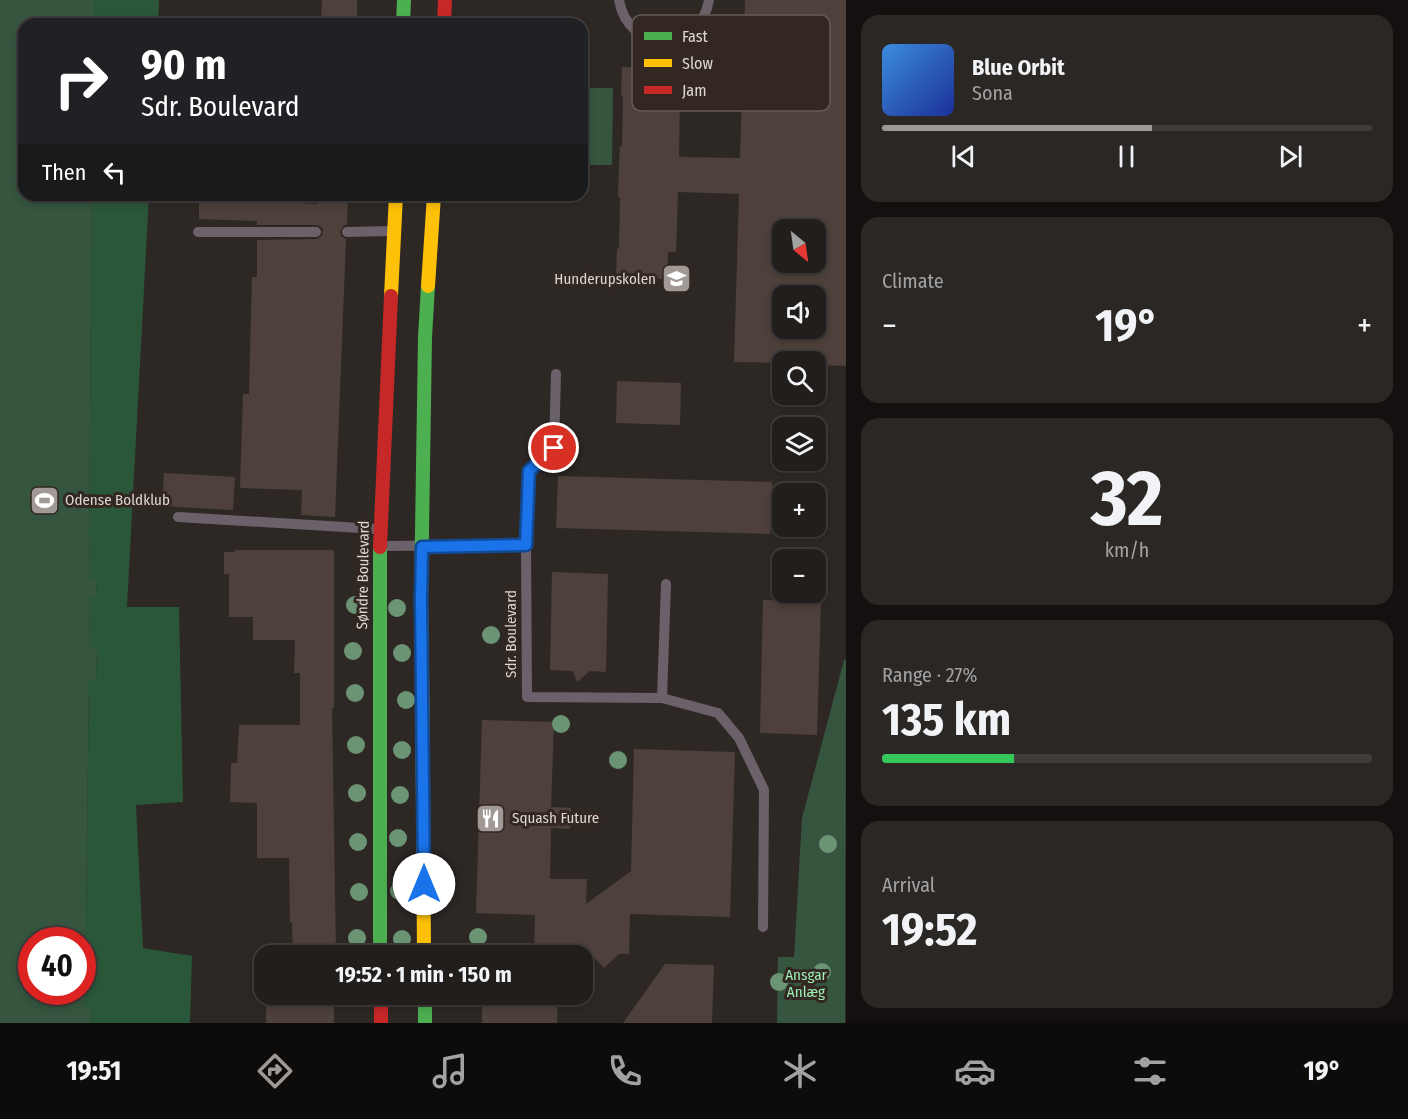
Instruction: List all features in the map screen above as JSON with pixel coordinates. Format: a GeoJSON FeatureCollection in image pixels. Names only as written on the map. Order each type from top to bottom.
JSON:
{"type":"FeatureCollection","features":[{"type":"Feature","properties":{"kind":"street"},"geometry":{"type":"LineString","coordinates":[[403,18],[404,0]]}},
{"type":"Feature","properties":{"kind":"street"},"geometry":{"type":"LineString","coordinates":[[444,18],[445,0]]}},
{"type":"Feature","properties":{"kind":"street","name":"Søndre Boulevard"},"geometry":{"type":"LineString","coordinates":[[380,945],[380,529],[396,201]]}},
{"type":"Feature","properties":{"kind":"street"},"geometry":{"type":"LineString","coordinates":[[424,945],[421,599],[425,337],[434,201]]}},
{"type":"Feature","properties":{"kind":"street"},"geometry":{"type":"LineString","coordinates":[[381,1005],[381,1023]]}},
{"type":"Feature","properties":{"kind":"street"},"geometry":{"type":"LineString","coordinates":[[425,1005],[425,1023]]}},
{"type":"Feature","properties":{"kind":"lane"},"geometry":{"type":"LineString","coordinates":[[619,0],[623,16],[632,28]]}},
{"type":"Feature","properties":{"kind":"lane"},"geometry":{"type":"LineString","coordinates":[[705,15],[710,0]]}},
{"type":"Feature","properties":{"kind":"lane"},"geometry":{"type":"LineString","coordinates":[[347,232],[394,231]]}},
{"type":"Feature","properties":{"kind":"lane"},"geometry":{"type":"LineString","coordinates":[[198,232],[316,232]]}},
{"type":"Feature","properties":{"kind":"lane","name":"Sdr. Boulevard"},"geometry":{"type":"LineString","coordinates":[[556,374],[554,448],[529,471],[526,545],[527,697],[662,698],[718,713],[739,738],[764,790],[763,927]]}},
{"type":"Feature","properties":{"kind":"lane"},"geometry":{"type":"LineString","coordinates":[[177,517],[380,529]]}},
{"type":"Feature","properties":{"kind":"lane"},"geometry":{"type":"LineString","coordinates":[[380,546],[526,545]]}},
{"type":"Feature","properties":{"kind":"lane"},"geometry":{"type":"LineString","coordinates":[[662,698],[666,584]]}},
{"type":"Feature","properties":{"kind":"green space","name":"Odense Boldklub"},"geometry":{"type":"Polygon","coordinates":[[[0,0],[94,0],[94,18],[18,18],[18,201],[92,201],[89,533],[90,577],[97,578],[96,597],[90,597],[89,647],[97,647],[96,680],[89,680],[86,927],[18,927],[18,1005],[85,1005],[85,1008],[92,1009],[91,1023],[0,1023],[0,0]]]}},
{"type":"Feature","properties":{"kind":"green space"},"geometry":{"type":"Polygon","coordinates":[[[94,0],[159,0],[158,18],[94,18],[94,0]]]}},
{"type":"Feature","properties":{"kind":"green space"},"geometry":{"type":"Polygon","coordinates":[[[588,88],[613,88],[612,165],[588,165],[588,88]]]}},
{"type":"Feature","properties":{"kind":"green space"},"geometry":{"type":"Polygon","coordinates":[[[92,201],[149,201],[127,607],[179,607],[183,802],[136,805],[143,948],[192,956],[190,1023],[91,1023],[92,1009],[85,1009],[85,1005],[96,1005],[96,927],[86,927],[89,680],[96,680],[97,648],[89,647],[90,597],[96,596],[97,579],[90,578],[92,201]]]}},
{"type":"Feature","properties":{"kind":"green space","name":"Ansgar Anlæg"},"geometry":{"type":"Polygon","coordinates":[[[844,660],[846,660],[845,1023],[777,1023],[778,957],[794,957],[802,818],[844,660]]]}},
{"type":"Feature","properties":{"kind":"building"},"geometry":{"type":"Polygon","coordinates":[[[322,0],[357,0],[357,18],[321,18],[322,0]]]}},
{"type":"Feature","properties":{"kind":"building"},"geometry":{"type":"Polygon","coordinates":[[[745,0],[846,0],[846,366],[826,365],[826,351],[772,351],[772,363],[734,362],[739,194],[678,192],[676,252],[668,252],[667,279],[616,277],[617,249],[619,248],[620,146],[622,147],[622,67],[632,67],[632,111],[680,111],[679,157],[740,158],[741,111],[830,111],[830,15],[745,15],[745,0]]]}},
{"type":"Feature","properties":{"kind":"building"},"geometry":{"type":"Polygon","coordinates":[[[199,201],[271,201],[317,204],[317,201],[348,201],[347,224],[340,232],[341,236],[346,239],[335,517],[301,515],[302,490],[240,488],[243,394],[249,394],[252,277],[257,277],[257,240],[317,239],[322,236],[323,229],[316,225],[257,225],[257,221],[199,219],[199,201]]]}},
{"type":"Feature","properties":{"kind":"building"},"geometry":{"type":"Polygon","coordinates":[[[617,381],[681,383],[680,425],[616,423],[617,381]]]}},
{"type":"Feature","properties":{"kind":"building"},"geometry":{"type":"Polygon","coordinates":[[[164,473],[235,477],[233,510],[162,506],[164,473]]]}},
{"type":"Feature","properties":{"kind":"building"},"geometry":{"type":"Polygon","coordinates":[[[558,476],[772,482],[770,534],[556,528],[558,476]]]}},
{"type":"Feature","properties":{"kind":"building"},"geometry":{"type":"Polygon","coordinates":[[[235,550],[334,550],[334,708],[332,708],[336,945],[293,945],[289,858],[257,858],[257,803],[230,802],[231,763],[237,763],[239,725],[300,725],[300,673],[294,673],[295,640],[253,640],[253,617],[229,617],[229,574],[224,574],[224,552],[235,552],[235,550]]]}},
{"type":"Feature","properties":{"kind":"building"},"geometry":{"type":"Polygon","coordinates":[[[552,572],[608,574],[606,672],[590,671],[577,682],[573,671],[550,670],[552,572]]]}},
{"type":"Feature","properties":{"kind":"building"},"geometry":{"type":"Polygon","coordinates":[[[763,600],[772,600],[772,603],[821,603],[817,735],[760,733],[763,600]]]}},
{"type":"Feature","properties":{"kind":"building"},"geometry":{"type":"Polygon","coordinates":[[[482,720],[554,722],[551,807],[571,808],[570,829],[551,828],[550,879],[587,879],[586,904],[631,871],[634,749],[735,752],[730,917],[630,914],[629,954],[619,954],[604,968],[593,956],[593,945],[534,945],[535,915],[476,913],[482,720]]]}},
{"type":"Feature","properties":{"kind":"building"},"geometry":{"type":"Polygon","coordinates":[[[665,964],[714,965],[712,1023],[623,1023],[665,964]]]}},
{"type":"Feature","properties":{"kind":"building"},"geometry":{"type":"Polygon","coordinates":[[[266,1005],[334,1005],[334,1023],[266,1023],[266,1005]]]}},
{"type":"Feature","properties":{"kind":"building"},"geometry":{"type":"Polygon","coordinates":[[[482,1005],[558,1005],[557,1023],[482,1023],[482,1005]]]}},
{"type":"Feature","properties":{"kind":"traffic: fast"},"geometry":{"type":"LineString","coordinates":[[403,18],[404,0]]}},
{"type":"Feature","properties":{"kind":"traffic: fast"},"geometry":{"type":"LineString","coordinates":[[422,661],[425,337],[428,286]]}},
{"type":"Feature","properties":{"kind":"traffic: fast"},"geometry":{"type":"LineString","coordinates":[[380,547],[380,945]]}},
{"type":"Feature","properties":{"kind":"traffic: fast"},"geometry":{"type":"LineString","coordinates":[[425,1005],[425,1023]]}},
{"type":"Feature","properties":{"kind":"traffic: slow"},"geometry":{"type":"LineString","coordinates":[[391,296],[396,201]]}},
{"type":"Feature","properties":{"kind":"traffic: slow"},"geometry":{"type":"LineString","coordinates":[[428,286],[434,201]]}},
{"type":"Feature","properties":{"kind":"traffic: slow"},"geometry":{"type":"LineString","coordinates":[[422,661],[424,945]]}},
{"type":"Feature","properties":{"kind":"traffic: jam"},"geometry":{"type":"LineString","coordinates":[[444,18],[445,0]]}},
{"type":"Feature","properties":{"kind":"traffic: jam"},"geometry":{"type":"LineString","coordinates":[[380,547],[391,296]]}},
{"type":"Feature","properties":{"kind":"traffic: jam"},"geometry":{"type":"LineString","coordinates":[[381,1005],[381,1023]]}},
{"type":"Feature","properties":{"kind":"place","name":"Hunderupskolen"},"geometry":{"type":"Point","coordinates":[677,279]}},
{"type":"Feature","properties":{"kind":"place","name":"Odense Boldklub"},"geometry":{"type":"Point","coordinates":[44,500]}},
{"type":"Feature","properties":{"kind":"place","name":"Squash Future"},"geometry":{"type":"Point","coordinates":[491,818]}},
{"type":"Feature","properties":{"kind":"route"},"geometry":{"type":"LineString","coordinates":[[424,884],[422,547],[526,545],[529,471],[554,448]]}}]}
